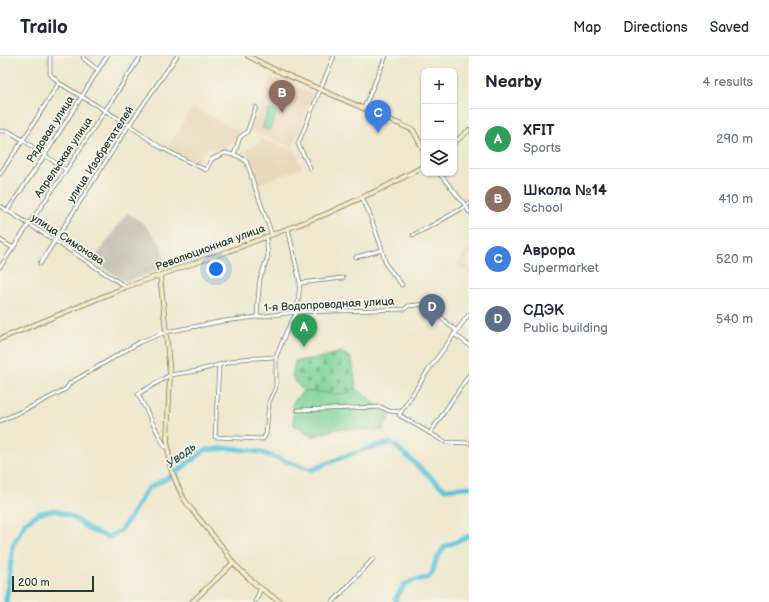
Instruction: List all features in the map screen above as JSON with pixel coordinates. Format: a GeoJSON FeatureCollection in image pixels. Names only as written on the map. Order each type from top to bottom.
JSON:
{"type":"FeatureCollection","features":[{"type":"Feature","properties":{"kind":"main road"},"geometry":{"type":"LineString","coordinates":[[248,56],[320,90],[413,130],[421,145]]}},
{"type":"Feature","properties":{"kind":"main road"},"geometry":{"type":"LineString","coordinates":[[457,140],[469,130]]}},
{"type":"Feature","properties":{"kind":"main road","name":"Революционная улица"},"geometry":{"type":"LineString","coordinates":[[1,338],[126,287],[272,235],[326,214],[362,198],[421,168]]}},
{"type":"Feature","properties":{"kind":"main road"},"geometry":{"type":"LineString","coordinates":[[160,275],[170,375],[167,425],[168,456],[170,466],[179,489],[192,510],[233,562],[256,585],[280,602]]}},
{"type":"Feature","properties":{"kind":"main road"},"geometry":{"type":"LineString","coordinates":[[192,602],[233,562]]}},
{"type":"Feature","properties":{"kind":"street"},"geometry":{"type":"LineString","coordinates":[[50,56],[50,74],[58,83],[129,125],[165,150],[206,170],[212,159],[225,153],[234,154],[246,161],[272,235]]}},
{"type":"Feature","properties":{"kind":"street"},"geometry":{"type":"LineString","coordinates":[[83,56],[84,59],[98,70]]}},
{"type":"Feature","properties":{"kind":"street","name":"Рядовая улица"},"geometry":{"type":"LineString","coordinates":[[7,211],[82,97],[107,56]]}},
{"type":"Feature","properties":{"kind":"street","name":"Апрельская улица"},"geometry":{"type":"LineString","coordinates":[[0,267],[141,56]]}},
{"type":"Feature","properties":{"kind":"street","name":"улица Изобретателей"},"geometry":{"type":"LineString","coordinates":[[40,264],[129,125],[177,56]]}},
{"type":"Feature","properties":{"kind":"street"},"geometry":{"type":"LineString","coordinates":[[310,168],[298,144],[334,56]]}},
{"type":"Feature","properties":{"kind":"street"},"geometry":{"type":"LineString","coordinates":[[364,108],[386,56]]}},
{"type":"Feature","properties":{"kind":"street"},"geometry":{"type":"LineString","coordinates":[[0,174],[58,83]]}},
{"type":"Feature","properties":{"kind":"street"},"geometry":{"type":"LineString","coordinates":[[234,154],[240,137],[246,132],[256,107]]}},
{"type":"Feature","properties":{"kind":"street"},"geometry":{"type":"LineString","coordinates":[[0,131],[8,131],[66,170]]}},
{"type":"Feature","properties":{"kind":"street"},"geometry":{"type":"LineString","coordinates":[[441,176],[466,206],[469,212]]}},
{"type":"Feature","properties":{"kind":"street"},"geometry":{"type":"LineString","coordinates":[[362,198],[368,210],[386,265],[402,285]]}},
{"type":"Feature","properties":{"kind":"street"},"geometry":{"type":"LineString","coordinates":[[413,235],[433,225],[469,203]]}},
{"type":"Feature","properties":{"kind":"street","name":"улица Симонова"},"geometry":{"type":"LineString","coordinates":[[0,206],[126,287]]}},
{"type":"Feature","properties":{"kind":"street"},"geometry":{"type":"LineString","coordinates":[[218,365],[215,438],[263,438],[266,434],[269,402],[276,387],[276,357],[287,330],[297,312],[300,283],[288,228]]}},
{"type":"Feature","properties":{"kind":"street"},"geometry":{"type":"LineString","coordinates":[[257,317],[260,279],[268,256],[266,237]]}},
{"type":"Feature","properties":{"kind":"street"},"geometry":{"type":"LineString","coordinates":[[0,240],[13,248]]}},
{"type":"Feature","properties":{"kind":"street"},"geometry":{"type":"LineString","coordinates":[[356,258],[382,250]]}},
{"type":"Feature","properties":{"kind":"street"},"geometry":{"type":"LineString","coordinates":[[300,283],[343,278]]}},
{"type":"Feature","properties":{"kind":"street","name":"1-я Водопроводная улица"},"geometry":{"type":"LineString","coordinates":[[0,421],[66,389],[70,384],[140,342],[166,332],[224,321],[297,312],[405,309],[408,306],[425,304],[457,330]]}},
{"type":"Feature","properties":{"kind":"street"},"geometry":{"type":"LineString","coordinates":[[400,413],[427,372],[469,314]]}},
{"type":"Feature","properties":{"kind":"street"},"geometry":{"type":"LineString","coordinates":[[454,334],[469,345]]}},
{"type":"Feature","properties":{"kind":"street"},"geometry":{"type":"LineString","coordinates":[[165,447],[138,394],[170,375],[196,371],[241,359],[276,357]]}},
{"type":"Feature","properties":{"kind":"street"},"geometry":{"type":"LineString","coordinates":[[430,433],[469,376]]}},
{"type":"Feature","properties":{"kind":"street"},"geometry":{"type":"LineString","coordinates":[[298,410],[381,407],[389,411],[400,413],[445,442],[469,443]]}},
{"type":"Feature","properties":{"kind":"street"},"geometry":{"type":"LineString","coordinates":[[333,602],[373,559]]}},
{"type":"Feature","properties":{"kind":"street"},"geometry":{"type":"LineString","coordinates":[[255,602],[260,588]]}},
{"type":"Feature","properties":{"kind":"shaded area"},"geometry":{"type":"Polygon","coordinates":[[[271,77],[313,93],[293,147],[251,131],[271,77]]]}},
{"type":"Feature","properties":{"kind":"shaded area"},"geometry":{"type":"Polygon","coordinates":[[[193,107],[239,132],[236,141],[232,140],[227,150],[208,149],[204,151],[197,163],[167,148],[193,107]]]}},
{"type":"Feature","properties":{"kind":"shaded area"},"geometry":{"type":"Polygon","coordinates":[[[261,139],[295,150],[302,168],[258,184],[247,150],[255,146],[261,139]]]}},
{"type":"Feature","properties":{"kind":"shaded area"},"geometry":{"type":"Polygon","coordinates":[[[127,213],[143,223],[160,243],[167,267],[126,282],[93,261],[127,213]]]}},
{"type":"Feature","properties":{"kind":"shaded area"},"geometry":{"type":"Polygon","coordinates":[[[469,247],[469,274],[456,264],[469,247]]]}},
{"type":"Feature","properties":{"kind":"green space"},"geometry":{"type":"Polygon","coordinates":[[[269,109],[277,112],[270,131],[262,128],[269,109]]]}},
{"type":"Feature","properties":{"kind":"green space"},"geometry":{"type":"Polygon","coordinates":[[[341,352],[352,359],[356,388],[342,394],[303,391],[292,377],[295,361],[319,358],[341,352]]]}},
{"type":"Feature","properties":{"kind":"green space"},"geometry":{"type":"Polygon","coordinates":[[[356,388],[390,416],[383,430],[337,429],[312,437],[294,425],[292,404],[303,391],[342,394],[356,388]]]}},
{"type":"Feature","properties":{"kind":"waterway","name":"Уводь"},"geometry":{"type":"LineString","coordinates":[[6,602],[13,545],[25,523],[39,513],[54,510],[71,516],[92,531],[108,537],[120,531],[147,489],[173,475],[205,450],[232,448],[260,452],[311,470],[369,448],[392,443],[444,489],[469,487]]}},
{"type":"Feature","properties":{"kind":"waterway"},"geometry":{"type":"LineString","coordinates":[[396,602],[395,599],[405,584],[428,578],[432,574],[436,560],[444,547],[469,536]]}},
{"type":"Feature","properties":{"kind":"place","name":"Школа №14"},"geometry":{"type":"Point","coordinates":[282,113]}},
{"type":"Feature","properties":{"kind":"place","name":"Аврора"},"geometry":{"type":"Point","coordinates":[378,133]}},
{"type":"Feature","properties":{"kind":"place","name":"СДЭК"},"geometry":{"type":"Point","coordinates":[432,327]}},
{"type":"Feature","properties":{"kind":"place","name":"XFIT"},"geometry":{"type":"Point","coordinates":[304,347]}}]}
